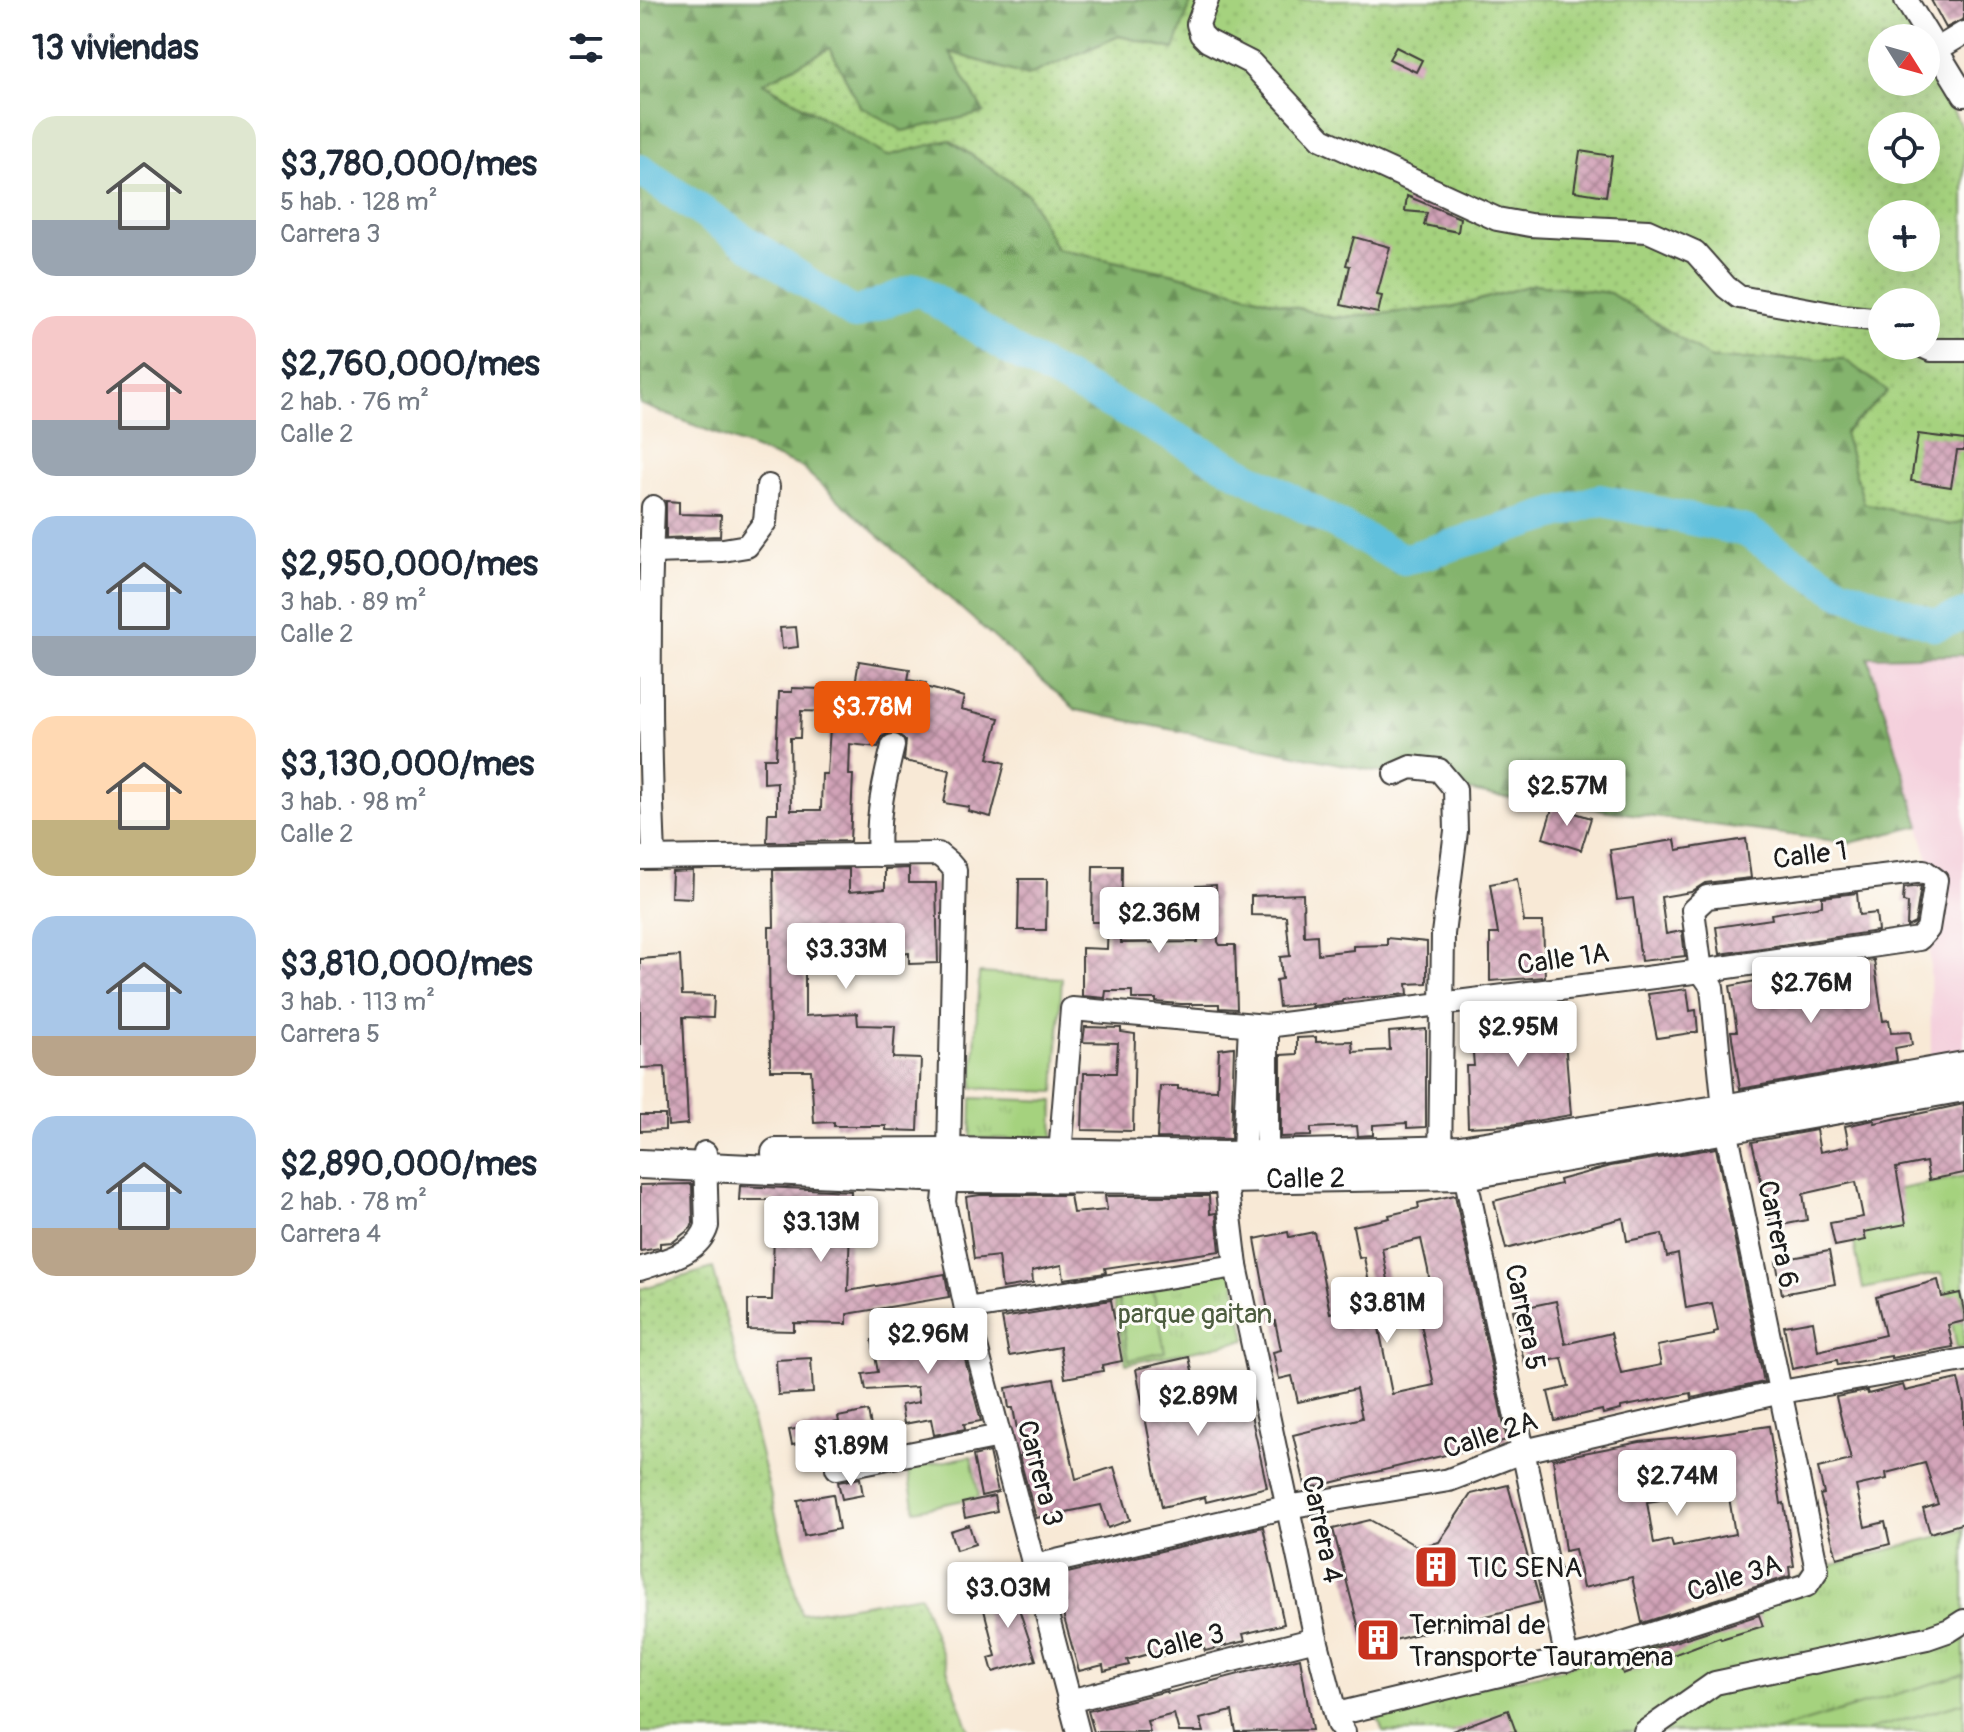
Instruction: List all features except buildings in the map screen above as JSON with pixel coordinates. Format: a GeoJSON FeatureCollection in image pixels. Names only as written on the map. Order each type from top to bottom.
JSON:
{"type":"FeatureCollection","features":[{"type":"Feature","properties":{"kind":"main road","name":"Calle 2"},"geometry":{"type":"LineString","coordinates":[[1725,1119],[1964,1066]]}},
{"type":"Feature","properties":{"kind":"main road","name":"Calle 2"},"geometry":{"type":"LineString","coordinates":[[640,1164],[705,1161],[1245,1167],[1451,1163],[1725,1119],[1964,1087]]}},
{"type":"Feature","properties":{"kind":"main road","name":"Calle 2"},"geometry":{"type":"LineString","coordinates":[[640,1154],[705,1161]]}},
{"type":"Feature","properties":{"kind":"main road","name":"Calle 2"},"geometry":{"type":"LineString","coordinates":[[948,1165],[1060,1154],[1245,1167]]}},
{"type":"Feature","properties":{"kind":"street"},"geometry":{"type":"LineString","coordinates":[[1207,0],[1198,24],[1201,34],[1208,41],[1251,63],[1322,139],[1497,219],[1530,225],[1648,231],[1695,252],[1739,297],[1868,319]]}},
{"type":"Feature","properties":{"kind":"street"},"geometry":{"type":"LineString","coordinates":[[1906,0],[1920,24]]}},
{"type":"Feature","properties":{"kind":"street"},"geometry":{"type":"LineString","coordinates":[[1940,48],[1964,33]]}},
{"type":"Feature","properties":{"kind":"street"},"geometry":{"type":"LineString","coordinates":[[1940,56],[1964,95]]}},
{"type":"Feature","properties":{"kind":"street"},"geometry":{"type":"LineString","coordinates":[[1940,350],[1964,350]]}},
{"type":"Feature","properties":{"kind":"street"},"geometry":{"type":"LineString","coordinates":[[651,552],[723,550],[747,546],[765,522],[768,486]]}},
{"type":"Feature","properties":{"kind":"street"},"geometry":{"type":"LineString","coordinates":[[653,507],[647,858],[879,855],[877,830],[880,799],[893,746]]}},
{"type":"Feature","properties":{"kind":"street","name":"Carrera 5"},"geometry":{"type":"LineString","coordinates":[[1395,774],[1411,767],[1439,770],[1455,789],[1456,831],[1443,934],[1441,1005],[1451,1163],[1524,1451],[1567,1660]]}},
{"type":"Feature","properties":{"kind":"street","name":"Carrera 3"},"geometry":{"type":"LineString","coordinates":[[879,855],[938,854],[955,870],[948,1165],[944,1202],[966,1309],[1078,1732]]}},
{"type":"Feature","properties":{"kind":"street","name":"Calle 1"},"geometry":{"type":"LineString","coordinates":[[1693,910],[1707,897],[1924,871],[1936,880],[1928,929],[1919,939]]}},
{"type":"Feature","properties":{"kind":"street","name":"Carrera 6"},"geometry":{"type":"LineString","coordinates":[[1693,910],[1701,971],[1712,987],[1725,1119],[1817,1570]]}},
{"type":"Feature","properties":{"kind":"street","name":"Calle 1A"},"geometry":{"type":"LineString","coordinates":[[1060,1154],[1072,1009],[1258,1025],[1441,1005],[1919,939]]}},
{"type":"Feature","properties":{"kind":"street","name":"Carrera 4"},"geometry":{"type":"LineString","coordinates":[[1258,1025],[1236,1266],[1316,1639],[1338,1726]]}},
{"type":"Feature","properties":{"kind":"street"},"geometry":{"type":"LineString","coordinates":[[640,1269],[692,1249],[704,1236],[707,1226],[705,1161]]}},
{"type":"Feature","properties":{"kind":"street"},"geometry":{"type":"LineString","coordinates":[[966,1309],[1236,1266]]}},
{"type":"Feature","properties":{"kind":"street","name":"Calle 2A"},"geometry":{"type":"LineString","coordinates":[[1035,1566],[1287,1507],[1449,1480],[1524,1451],[1781,1392],[1964,1360]]}},
{"type":"Feature","properties":{"kind":"street"},"geometry":{"type":"LineString","coordinates":[[837,1468],[1000,1436]]}},
{"type":"Feature","properties":{"kind":"street","name":"Calle 3A"},"geometry":{"type":"LineString","coordinates":[[1338,1726],[1567,1660],[1807,1585],[1817,1570]]}},
{"type":"Feature","properties":{"kind":"street"},"geometry":{"type":"LineString","coordinates":[[1645,1732],[1715,1683],[1927,1638],[1964,1621]]}},
{"type":"Feature","properties":{"kind":"street","name":"Calle 3"},"geometry":{"type":"LineString","coordinates":[[1069,1701],[1316,1639]]}},
{"type":"Feature","properties":{"kind":"shaded area"},"geometry":{"type":"Polygon","coordinates":[[[1964,655],[1964,1050],[1931,1055],[1929,860],[1868,656],[1964,655]]]}},
{"type":"Feature","properties":{"kind":"green space"},"geometry":{"type":"Polygon","coordinates":[[[640,0],[1192,0],[1174,49],[1119,36],[1027,76],[950,52],[984,113],[903,131],[860,106],[830,48],[763,83],[887,156],[949,140],[1028,194],[1056,249],[1175,274],[1333,318],[1455,307],[1534,284],[1610,293],[1712,359],[1844,359],[1888,391],[1844,433],[1864,503],[1950,525],[1964,521],[1964,655],[1868,657],[1920,826],[1850,843],[1496,796],[1076,710],[801,467],[640,404],[640,0]]]}},
{"type":"Feature","properties":{"kind":"green space"},"geometry":{"type":"Polygon","coordinates":[[[1192,0],[1892,0],[1905,24],[1868,24],[1868,96],[1940,96],[1940,87],[1964,131],[1964,521],[1950,525],[1864,504],[1844,433],[1844,359],[1712,359],[1610,293],[1534,284],[1455,307],[1333,318],[1175,274],[1056,249],[1028,194],[950,140],[887,156],[763,82],[830,48],[860,106],[949,51],[1027,76],[1119,36],[1173,49],[1192,0]]]}},
{"type":"Feature","properties":{"kind":"green space"},"geometry":{"type":"Polygon","coordinates":[[[979,973],[1062,978],[1055,1092],[973,1088],[979,973]]]}},
{"type":"Feature","properties":{"kind":"green space"},"geometry":{"type":"Polygon","coordinates":[[[972,1098],[1054,1101],[1053,1140],[971,1138],[972,1098]]]}},
{"type":"Feature","properties":{"kind":"green space"},"geometry":{"type":"Polygon","coordinates":[[[1964,1176],[1964,1347],[1957,1349],[1942,1273],[1863,1289],[1852,1233],[1891,1191],[1964,1176]]]}},
{"type":"Feature","properties":{"kind":"green space","name":"parque gaitan"},"geometry":{"type":"Polygon","coordinates":[[[1232,1267],[1246,1340],[1126,1364],[1112,1292],[1232,1267]]]}},
{"type":"Feature","properties":{"kind":"green space"},"geometry":{"type":"Polygon","coordinates":[[[713,1268],[801,1614],[920,1595],[970,1732],[640,1732],[640,1289],[713,1268]]]}},
{"type":"Feature","properties":{"kind":"green space"},"geometry":{"type":"Polygon","coordinates":[[[1153,1291],[1165,1352],[1129,1360],[1118,1297],[1153,1291]]]}},
{"type":"Feature","properties":{"kind":"green space"},"geometry":{"type":"Polygon","coordinates":[[[971,1456],[979,1497],[915,1510],[907,1469],[971,1456]]]}},
{"type":"Feature","properties":{"kind":"green space"},"geometry":{"type":"Polygon","coordinates":[[[1964,1529],[1964,1732],[1383,1732],[1375,1710],[1562,1669],[1822,1568],[1964,1529]]]}},
{"type":"Feature","properties":{"kind":"green space"},"geometry":{"type":"Polygon","coordinates":[[[1964,1674],[1964,1702],[1863,1732],[1771,1732],[1964,1674]]]}},
{"type":"Feature","properties":{"kind":"waterway"},"geometry":{"type":"LineString","coordinates":[[640,170],[854,314],[918,289],[1013,351],[1404,560],[1599,500],[1746,531],[1839,591],[1936,625],[1964,615]]}},
{"type":"Feature","properties":{"kind":"place","name":"TIC SENA"},"geometry":{"type":"Point","coordinates":[1436,1567]}},
{"type":"Feature","properties":{"kind":"place","name":"Ternimal de Transporte Tauramena"},"geometry":{"type":"Point","coordinates":[1378,1640]}}]}
